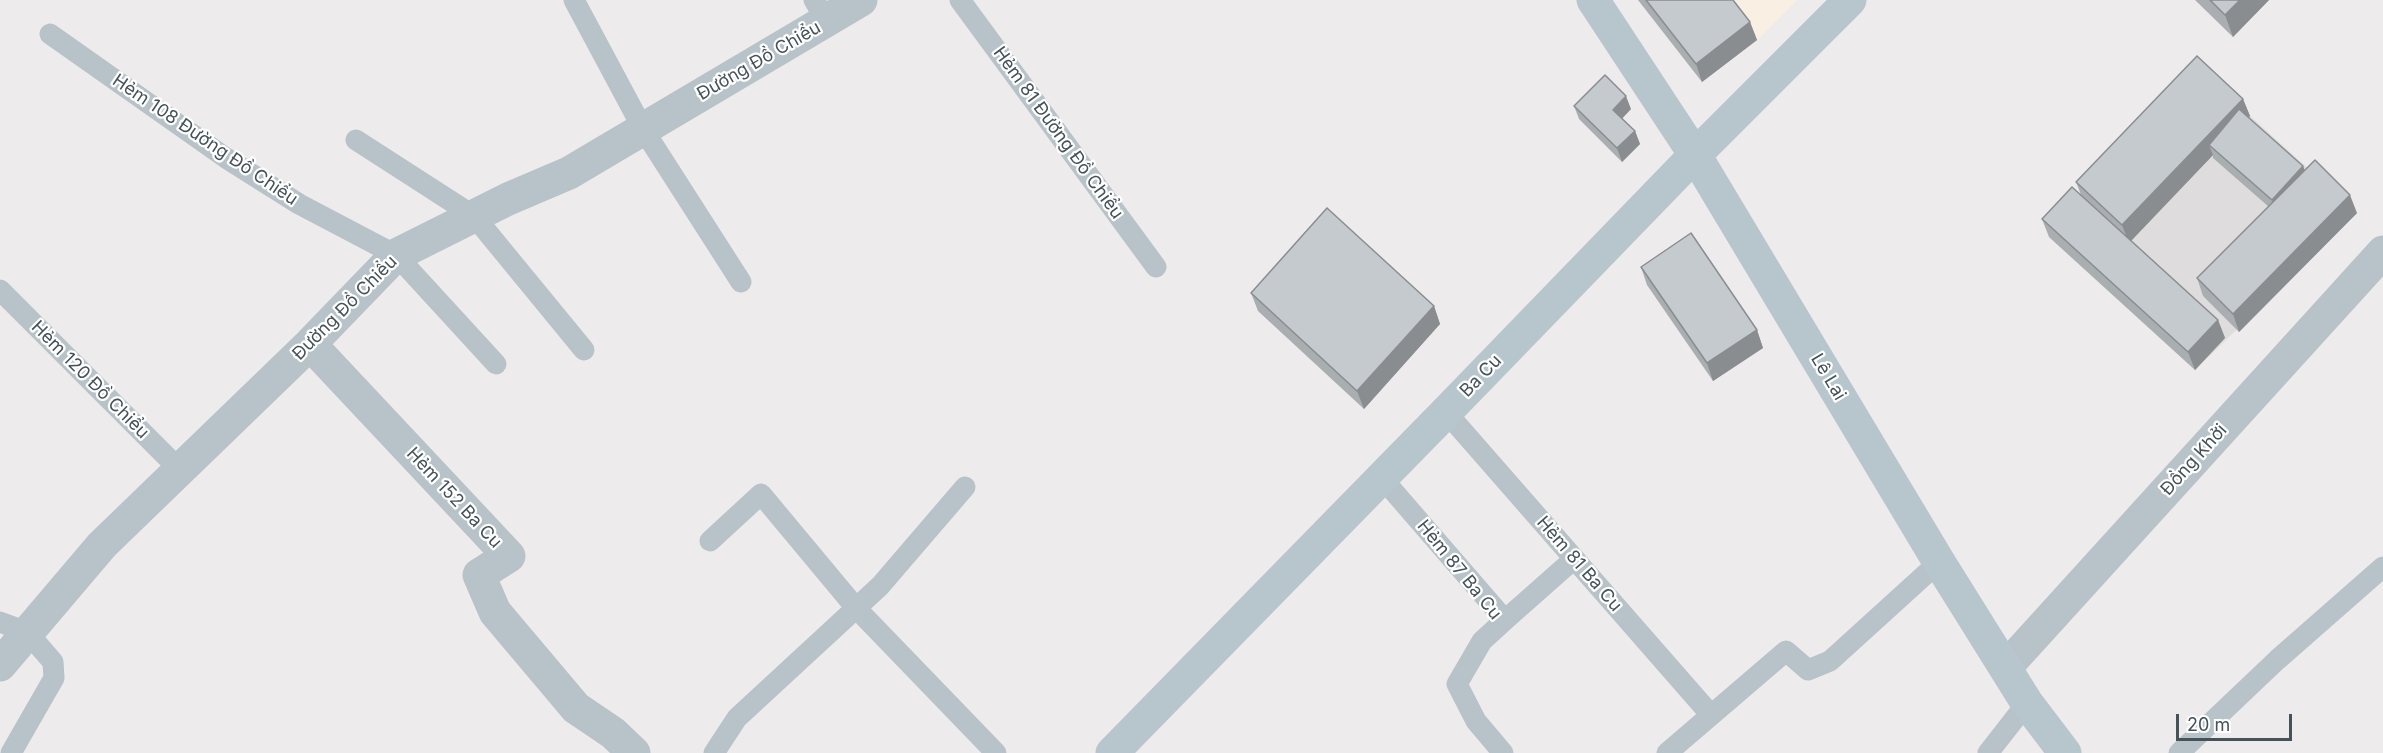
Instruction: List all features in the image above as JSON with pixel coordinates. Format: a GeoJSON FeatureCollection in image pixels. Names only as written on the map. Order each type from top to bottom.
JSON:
{"type":"FeatureCollection","features":[{"type":"Feature","properties":{"kind":"main road","name":"Lê Lai"},"geometry":{"type":"LineString","coordinates":[[1593,0],[1695,155],[1939,562],[2027,703],[2065,753]]}},
{"type":"Feature","properties":{"kind":"main road","name":"Ba Cu"},"geometry":{"type":"LineString","coordinates":[[1112,753],[1695,155],[1850,0]]}},
{"type":"Feature","properties":{"kind":"street","name":"Đường Đồ Chiểu"},"geometry":{"type":"LineString","coordinates":[[0,665],[14,627],[180,470],[396,255],[474,216],[569,173],[643,129],[821,11],[861,0]]}},
{"type":"Feature","properties":{"kind":"street","name":"Đồng Khởi"},"geometry":{"type":"LineString","coordinates":[[2006,667],[2383,252]]}},
{"type":"Feature","properties":{"kind":"street","name":"Hẻm 152 Ba Cu"},"geometry":{"type":"LineString","coordinates":[[309,344],[508,556],[479,575],[495,612],[576,708],[613,734],[634,753]]}},
{"type":"Feature","properties":{"kind":"lane"},"geometry":{"type":"LineString","coordinates":[[574,0],[643,129],[741,282]]}},
{"type":"Feature","properties":{"kind":"lane","name":"Hẻm 81 Đường Đồ Chiểu"},"geometry":{"type":"LineString","coordinates":[[960,0],[1156,267]]}},
{"type":"Feature","properties":{"kind":"lane","name":"Hẻm 108 Đường Đồ Chiểu"},"geometry":{"type":"LineString","coordinates":[[50,34],[226,158],[299,204],[396,255],[496,364]]}},
{"type":"Feature","properties":{"kind":"lane"},"geometry":{"type":"LineString","coordinates":[[356,140],[474,216],[584,350]]}},
{"type":"Feature","properties":{"kind":"lane","name":"Hẻm 120 Đồ Chiểu"},"geometry":{"type":"LineString","coordinates":[[0,290],[180,470]]}},
{"type":"Feature","properties":{"kind":"lane","name":"Hẻm 81 Ba Cu"},"geometry":{"type":"LineString","coordinates":[[1446,412],[1711,715]]}},
{"type":"Feature","properties":{"kind":"lane","name":"Hẻm 87 Ba Cu"},"geometry":{"type":"LineString","coordinates":[[1382,478],[1505,620],[1482,641],[1457,684],[1476,721],[1503,753]]}},
{"type":"Feature","properties":{"kind":"lane"},"geometry":{"type":"LineString","coordinates":[[714,753],[737,718],[880,586],[965,487]]}},
{"type":"Feature","properties":{"kind":"lane"},"geometry":{"type":"LineString","coordinates":[[710,541],[761,494],[856,608],[996,753]]}},
{"type":"Feature","properties":{"kind":"lane"},"geometry":{"type":"LineString","coordinates":[[1505,620],[1574,559]]}},
{"type":"Feature","properties":{"kind":"lane"},"geometry":{"type":"LineString","coordinates":[[1667,753],[1786,651],[1808,670],[1830,662],[1939,562]]}},
{"type":"Feature","properties":{"kind":"lane"},"geometry":{"type":"LineString","coordinates":[[2180,753],[2277,660],[2383,567]]}},
{"type":"Feature","properties":{"kind":"lane"},"geometry":{"type":"LineString","coordinates":[[11,753],[54,678],[53,662],[14,627]]}},
{"type":"Feature","properties":{"kind":"lane"},"geometry":{"type":"LineString","coordinates":[[1988,753],[2027,703]]}},
{"type":"Feature","properties":{"kind":"shaded area"},"geometry":{"type":"Polygon","coordinates":[[[1725,0],[1797,0],[1757,40],[1725,0]]]}},
{"type":"Feature","properties":{"kind":"shaded area"},"geometry":{"type":"Polygon","coordinates":[[[2204,74],[2357,213],[2195,370],[2049,237],[2204,74]]]}},
{"type":"Feature","properties":{"kind":"building"},"geometry":{"type":"Polygon","coordinates":[[[1646,0],[1733,0],[1750,22],[1696,64],[1646,0]]]}},
{"type":"Feature","properties":{"kind":"building"},"geometry":{"type":"Polygon","coordinates":[[[2210,0],[2240,0],[2225,15],[2210,0]]]}},
{"type":"Feature","properties":{"kind":"building"},"geometry":{"type":"Polygon","coordinates":[[[2197,56],[2243,99],[2122,225],[2076,182],[2197,56]]]}},
{"type":"Feature","properties":{"kind":"building"},"geometry":{"type":"Polygon","coordinates":[[[1605,75],[1626,96],[1613,110],[1635,131],[1617,148],[1574,106],[1605,75]]]}},
{"type":"Feature","properties":{"kind":"building"},"geometry":{"type":"Polygon","coordinates":[[[2239,109],[2303,166],[2272,200],[2209,145],[2239,109]]]}},
{"type":"Feature","properties":{"kind":"building"},"geometry":{"type":"Polygon","coordinates":[[[2315,160],[2350,195],[2233,314],[2197,278],[2315,160]]]}},
{"type":"Feature","properties":{"kind":"building"},"geometry":{"type":"Polygon","coordinates":[[[2072,187],[2218,320],[2188,352],[2042,219],[2072,187]]]}},
{"type":"Feature","properties":{"kind":"building"},"geometry":{"type":"Polygon","coordinates":[[[1327,208],[1434,306],[1357,391],[1251,293],[1327,208]]]}},
{"type":"Feature","properties":{"kind":"building"},"geometry":{"type":"Polygon","coordinates":[[[1691,233],[1757,330],[1707,363],[1641,267],[1691,233]]]}}]}
